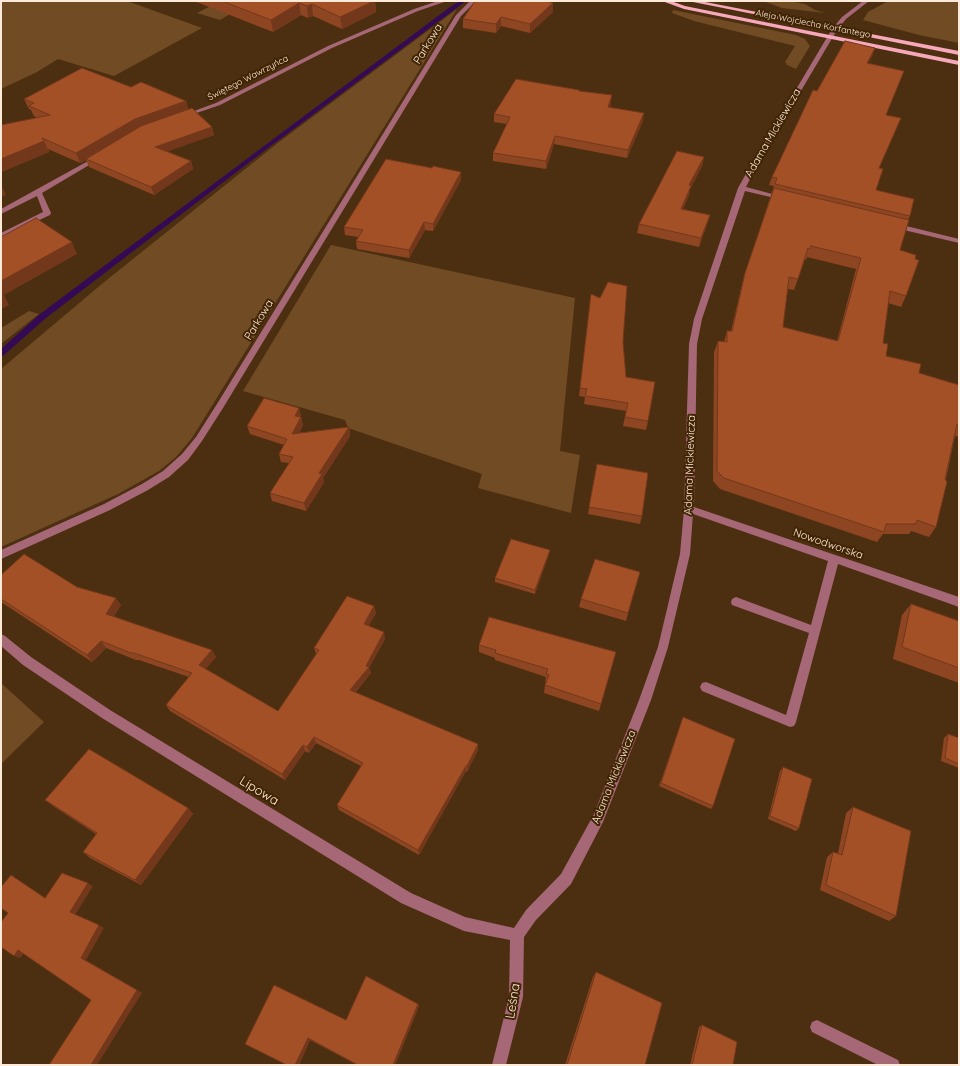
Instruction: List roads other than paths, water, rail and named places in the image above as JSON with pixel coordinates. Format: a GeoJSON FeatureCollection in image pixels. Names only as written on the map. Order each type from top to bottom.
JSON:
{"type":"FeatureCollection","features":[{"type":"Feature","properties":{"kind":"main road","name":"Aleja Wojciecha Korfantego"},"geometry":{"type":"LineString","coordinates":[[665,1],[684,8],[831,36],[959,63]]}},
{"type":"Feature","properties":{"kind":"main road","name":"Aleja Wojciecha Korfantego"},"geometry":{"type":"LineString","coordinates":[[691,1],[959,53]]}},
{"type":"Feature","properties":{"kind":"street","name":"Świętego Wawrzyńca"},"geometry":{"type":"LineString","coordinates":[[175,118],[218,104],[330,47],[416,10],[444,1]]}},
{"type":"Feature","properties":{"kind":"street","name":"Parkowa"},"geometry":{"type":"LineString","coordinates":[[1,555],[107,507],[145,487],[166,474],[185,457],[220,406],[459,15],[473,1]]}},
{"type":"Feature","properties":{"kind":"street","name":"Adama Mickiewicza"},"geometry":{"type":"LineString","coordinates":[[517,935],[531,914],[566,879],[599,818],[664,647],[686,554],[689,509],[693,344],[698,319],[742,188],[754,165],[831,36],[850,13],[866,1]]}},
{"type":"Feature","properties":{"kind":"street"},"geometry":{"type":"LineString","coordinates":[[1,212],[39,193],[107,152]]}},
{"type":"Feature","properties":{"kind":"street"},"geometry":{"type":"LineString","coordinates":[[742,188],[790,200]]}},
{"type":"Feature","properties":{"kind":"street"},"geometry":{"type":"LineString","coordinates":[[1,236],[47,213],[39,193]]}},
{"type":"Feature","properties":{"kind":"street"},"geometry":{"type":"LineString","coordinates":[[885,223],[959,241]]}},
{"type":"Feature","properties":{"kind":"street","name":"Nowodworska"},"geometry":{"type":"LineString","coordinates":[[689,509],[959,602]]}},
{"type":"Feature","properties":{"kind":"street"},"geometry":{"type":"LineString","coordinates":[[706,687],[790,722],[834,559]]}},
{"type":"Feature","properties":{"kind":"street"},"geometry":{"type":"LineString","coordinates":[[736,602],[815,631]]}},
{"type":"Feature","properties":{"kind":"street","name":"Lipowa"},"geometry":{"type":"LineString","coordinates":[[1,639],[27,661],[106,714],[406,898],[464,924],[517,935]]}},
{"type":"Feature","properties":{"kind":"street","name":"Leśna"},"geometry":{"type":"LineString","coordinates":[[500,1065],[516,996],[517,935]]}},
{"type":"Feature","properties":{"kind":"street"},"geometry":{"type":"LineString","coordinates":[[818,1027],[894,1065]]}},
{"type":"Feature","properties":{"kind":"waterway"},"geometry":{"type":"LineString","coordinates":[[1,353],[43,316],[262,150],[452,8],[464,1]]}}]}
